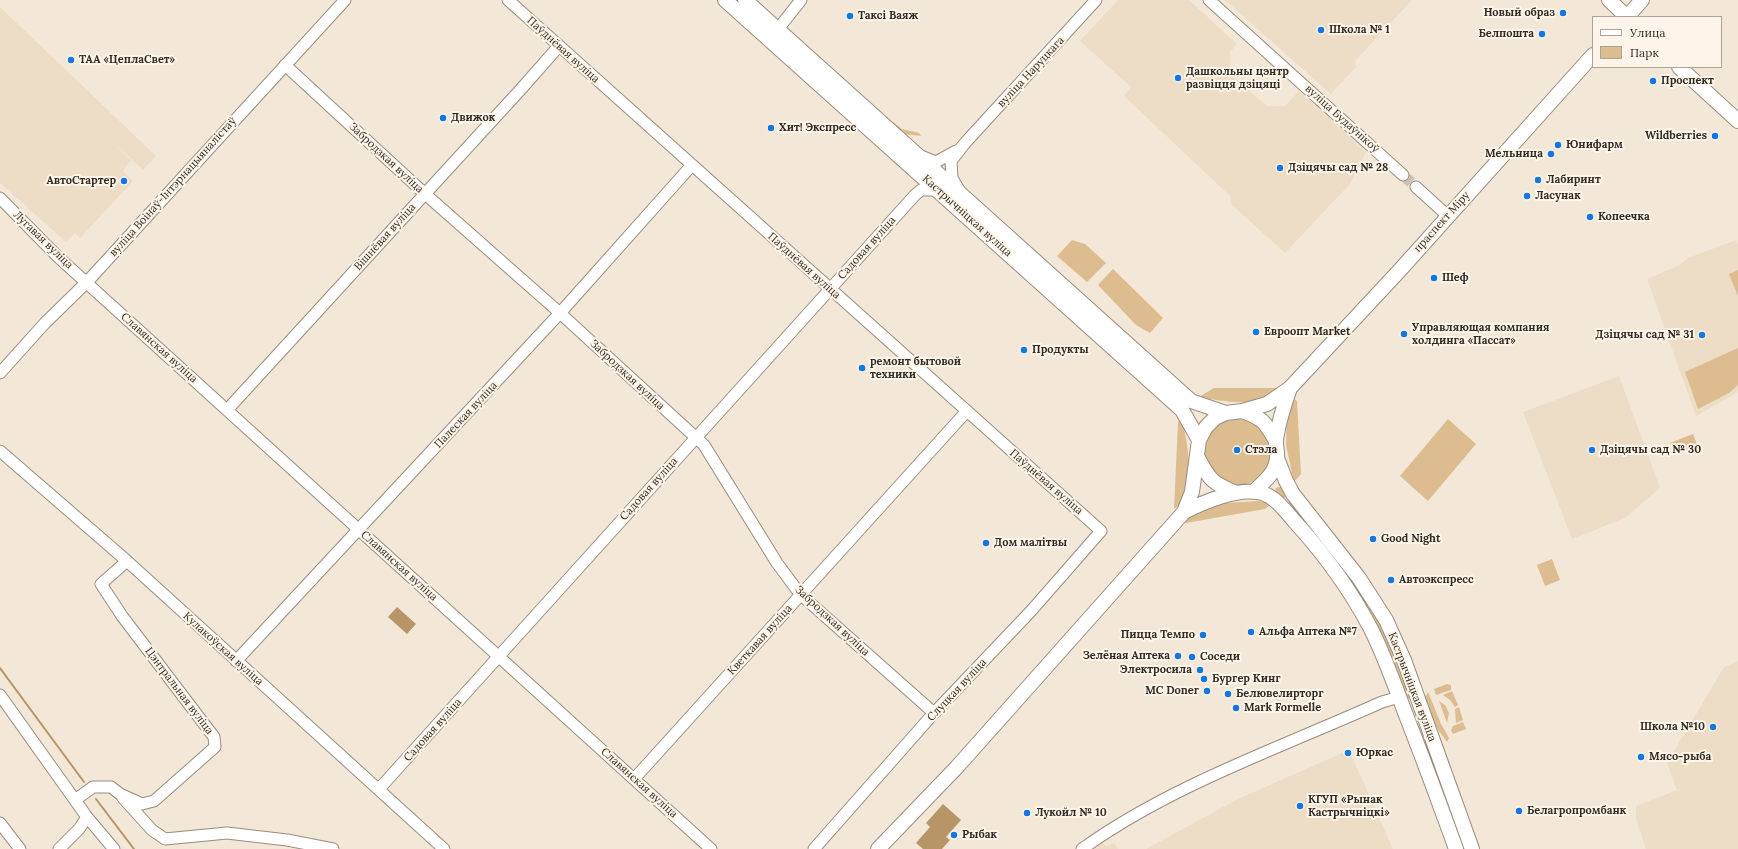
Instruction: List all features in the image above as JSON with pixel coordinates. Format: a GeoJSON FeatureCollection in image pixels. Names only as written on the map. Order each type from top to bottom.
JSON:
{"type":"FeatureCollection","features":[{"type":"Feature","properties":{"kind":"main road","name":"Кастрычніцкая вуліца"},"geometry":{"type":"LineString","coordinates":[[725,0],[1182,410],[1199,440]]}},
{"type":"Feature","properties":{"kind":"main road","name":"Кастрычніцкая вуліца"},"geometry":{"type":"LineString","coordinates":[[745,0],[1191,401],[1226,413]]}},
{"type":"Feature","properties":{"kind":"main road"},"geometry":{"type":"LineString","coordinates":[[1608,0],[1626,16]]}},
{"type":"Feature","properties":{"kind":"main road"},"geometry":{"type":"LineString","coordinates":[[1628,16],[1642,0]]}},
{"type":"Feature","properties":{"kind":"main road","name":"праспект Міру"},"geometry":{"type":"LineString","coordinates":[[1290,388],[1592,56]]}},
{"type":"Feature","properties":{"kind":"main road"},"geometry":{"type":"LineString","coordinates":[[1680,68],[1738,121]]}},
{"type":"Feature","properties":{"kind":"main road"},"geometry":{"type":"LineString","coordinates":[[1694,69],[1738,108]]}},
{"type":"Feature","properties":{"kind":"main road"},"geometry":{"type":"LineString","coordinates":[[878,849],[966,757],[1184,512],[1192,492],[1198,458],[1199,440],[1206,427],[1215,418],[1226,413],[1242,411],[1268,404],[1290,388]]}},
{"type":"Feature","properties":{"kind":"main road"},"geometry":{"type":"LineString","coordinates":[[1184,512],[1202,503],[1236,493],[1253,492],[1267,480],[1273,471],[1277,458],[1276,441],[1281,414],[1290,388]]}},
{"type":"Feature","properties":{"kind":"main road"},"geometry":{"type":"LineString","coordinates":[[1242,411],[1257,416],[1267,424],[1276,441]]}},
{"type":"Feature","properties":{"kind":"main road"},"geometry":{"type":"LineString","coordinates":[[1198,458],[1206,474],[1215,484],[1236,493]]}},
{"type":"Feature","properties":{"kind":"main road","name":"Кастрычніцкая вуліца"},"geometry":{"type":"LineString","coordinates":[[1277,458],[1293,494],[1359,578],[1386,620],[1404,660],[1472,849]]}},
{"type":"Feature","properties":{"kind":"main road","name":"Кастрычніцкая вуліца"},"geometry":{"type":"LineString","coordinates":[[1253,492],[1263,493],[1273,498],[1314,543],[1343,582],[1371,629],[1399,697],[1456,849]]}},
{"type":"Feature","properties":{"kind":"street","name":"вуліца Воінаў-Інтэрнацыяналістаў"},"geometry":{"type":"LineString","coordinates":[[0,373],[45,323],[87,282],[345,0]]}},
{"type":"Feature","properties":{"kind":"street","name":"Паўднёвая вуліца"},"geometry":{"type":"LineString","coordinates":[[508,0],[830,288],[966,412],[1101,531]]}},
{"type":"Feature","properties":{"kind":"street"},"geometry":{"type":"LineString","coordinates":[[778,29],[801,0]]}},
{"type":"Feature","properties":{"kind":"street","name":"вуліца Наруцкага"},"geometry":{"type":"LineString","coordinates":[[965,143],[1096,0]]}},
{"type":"Feature","properties":{"kind":"street","name":"вуліца Будаўнікоў"},"geometry":{"type":"LineString","coordinates":[[1209,0],[1404,175]]}},
{"type":"Feature","properties":{"kind":"street","name":"Вішнёвая вуліца"},"geometry":{"type":"LineString","coordinates":[[227,410],[559,46]]}},
{"type":"Feature","properties":{"kind":"street","name":"Забродзкая вуліца"},"geometry":{"type":"LineString","coordinates":[[285,65],[424,193],[560,313],[704,445],[777,563],[800,594],[934,713]]}},
{"type":"Feature","properties":{"kind":"street"},"geometry":{"type":"LineString","coordinates":[[912,151],[936,162],[946,158],[965,143]]}},
{"type":"Feature","properties":{"kind":"street"},"geometry":{"type":"LineString","coordinates":[[962,194],[952,178],[951,161],[965,143]]}},
{"type":"Feature","properties":{"kind":"street","name":"Палеская вуліца"},"geometry":{"type":"LineString","coordinates":[[236,661],[359,531],[560,313],[692,165]]}},
{"type":"Feature","properties":{"kind":"street"},"geometry":{"type":"LineString","coordinates":[[918,172],[921,190],[938,190]]}},
{"type":"Feature","properties":{"kind":"street"},"geometry":{"type":"LineString","coordinates":[[1416,187],[1448,216]]}},
{"type":"Feature","properties":{"kind":"street","name":"Садовая вуліца"},"geometry":{"type":"LineString","coordinates":[[379,789],[695,437],[921,190]]}},
{"type":"Feature","properties":{"kind":"street","name":"Лугавая вуліца"},"geometry":{"type":"LineString","coordinates":[[0,198],[57,256],[87,282]]}},
{"type":"Feature","properties":{"kind":"street","name":"Славянская вуліца"},"geometry":{"type":"LineString","coordinates":[[87,282],[359,531],[711,849]]}},
{"type":"Feature","properties":{"kind":"street","name":"Кветкавая вуліца"},"geometry":{"type":"LineString","coordinates":[[634,779],[966,412]]}},
{"type":"Feature","properties":{"kind":"street","name":"Кулакоўская вуліца"},"geometry":{"type":"LineString","coordinates":[[0,451],[379,789],[444,849]]}},
{"type":"Feature","properties":{"kind":"street","name":"Слуцкая вуліца"},"geometry":{"type":"LineString","coordinates":[[814,849],[934,713],[1031,611],[1101,531]]}},
{"type":"Feature","properties":{"kind":"street","name":"Цэнтральная вуліца"},"geometry":{"type":"LineString","coordinates":[[75,800],[93,787],[111,787],[120,794],[142,804],[154,801],[215,747],[214,737],[122,616],[100,584],[125,563]]}},
{"type":"Feature","properties":{"kind":"street"},"geometry":{"type":"LineString","coordinates":[[0,695],[87,818],[114,849]]}},
{"type":"Feature","properties":{"kind":"street","name":"Кастрычніцкая вуліца"},"geometry":{"type":"LineString","coordinates":[[1082,849],[1100,836],[1204,779],[1382,702],[1399,697]]}},
{"type":"Feature","properties":{"kind":"street"},"geometry":{"type":"LineString","coordinates":[[120,794],[152,830],[166,838],[227,833],[287,840],[333,849]]}},
{"type":"Feature","properties":{"kind":"street"},"geometry":{"type":"LineString","coordinates":[[59,849],[79,829],[87,818]]}},
{"type":"Feature","properties":{"kind":"street"},"geometry":{"type":"LineString","coordinates":[[0,823],[20,849]]}},
{"type":"Feature","properties":{"kind":"shaded area"},"geometry":{"type":"Polygon","coordinates":[[[1118,0],[1189,0],[1237,44],[1230,52],[1230,74],[1267,106],[1285,106],[1299,91],[1366,152],[1350,184],[1285,253],[1231,204],[1230,196],[1124,96],[1131,87],[1080,41],[1118,0]]]}},
{"type":"Feature","properties":{"kind":"shaded area","name":"Школа № 1"},"geometry":{"type":"Polygon","coordinates":[[[1225,0],[1412,0],[1355,61],[1356,67],[1331,94],[1225,0]]]}},
{"type":"Feature","properties":{"kind":"shaded area"},"geometry":{"type":"Polygon","coordinates":[[[0,7],[156,156],[143,170],[109,138],[131,160],[123,171],[133,181],[80,238],[75,233],[66,242],[0,183],[0,7]]]}},
{"type":"Feature","properties":{"kind":"shaded area","name":"Дзіцячы сад № 31"},"geometry":{"type":"Polygon","coordinates":[[[1736,240],[1738,245],[1738,392],[1696,416],[1647,279],[1680,265],[1688,258],[1736,240]]]}},
{"type":"Feature","properties":{"kind":"shaded area","name":"Дзіцячы сад № 30"},"geometry":{"type":"Polygon","coordinates":[[[1619,376],[1660,488],[1625,518],[1572,539],[1523,412],[1619,376]]]}},
{"type":"Feature","properties":{"kind":"shaded area"},"geometry":{"type":"Polygon","coordinates":[[[397,607],[416,624],[407,634],[388,617],[397,607]]]}},
{"type":"Feature","properties":{"kind":"shaded area","name":"Школа №10"},"geometry":{"type":"Polygon","coordinates":[[[1738,661],[1738,849],[1646,849],[1636,819],[1636,806],[1677,790],[1667,763],[1724,667],[1738,661]]]}},
{"type":"Feature","properties":{"kind":"shaded area","name":"КГУП «Рынак Кастрычніцкі»"},"geometry":{"type":"Polygon","coordinates":[[[1349,750],[1393,849],[1146,849],[1238,799],[1349,750]]]}},
{"type":"Feature","properties":{"kind":"shaded area"},"geometry":{"type":"Polygon","coordinates":[[[943,804],[961,820],[946,837],[950,840],[942,849],[923,849],[916,843],[930,827],[926,823],[943,804]]]}},
{"type":"Feature","properties":{"kind":"shaded area"},"geometry":{"type":"Polygon","coordinates":[[[1103,842],[1106,847],[1114,843],[1118,849],[1093,849],[1103,842]]]}},
{"type":"Feature","properties":{"kind":"green space"},"geometry":{"type":"Polygon","coordinates":[[[891,122],[902,129],[919,133],[921,136],[904,134],[891,122]]]}},
{"type":"Feature","properties":{"kind":"green space"},"geometry":{"type":"Polygon","coordinates":[[[1072,240],[1085,244],[1106,263],[1087,282],[1057,256],[1072,240]]]}},
{"type":"Feature","properties":{"kind":"green space"},"geometry":{"type":"Polygon","coordinates":[[[1113,269],[1163,318],[1150,333],[1136,325],[1098,285],[1113,269]]]}},
{"type":"Feature","properties":{"kind":"green space"},"geometry":{"type":"Polygon","coordinates":[[[1738,270],[1738,296],[1729,274],[1738,270]]]}},
{"type":"Feature","properties":{"kind":"green space"},"geometry":{"type":"Polygon","coordinates":[[[1738,348],[1738,385],[1729,393],[1698,409],[1685,372],[1738,348]]]}},
{"type":"Feature","properties":{"kind":"green space"},"geometry":{"type":"Polygon","coordinates":[[[1214,388],[1277,388],[1269,395],[1250,402],[1230,402],[1199,397],[1214,388]]]}},
{"type":"Feature","properties":{"kind":"green space"},"geometry":{"type":"Polygon","coordinates":[[[1294,399],[1297,401],[1301,474],[1294,482],[1286,445],[1287,408],[1294,399]]]}},
{"type":"Feature","properties":{"kind":"green space"},"geometry":{"type":"Polygon","coordinates":[[[1181,418],[1188,452],[1188,480],[1186,492],[1181,502],[1174,509],[1178,422],[1181,418]]]}},
{"type":"Feature","properties":{"kind":"green space"},"geometry":{"type":"Polygon","coordinates":[[[1232,419],[1244,419],[1256,424],[1266,434],[1271,446],[1269,465],[1256,480],[1244,485],[1232,485],[1220,480],[1210,470],[1205,458],[1205,446],[1210,434],[1220,424],[1232,419]]]}},
{"type":"Feature","properties":{"kind":"green space"},"geometry":{"type":"Polygon","coordinates":[[[1448,419],[1476,444],[1428,501],[1400,476],[1448,419]]]}},
{"type":"Feature","properties":{"kind":"green space"},"geometry":{"type":"Polygon","coordinates":[[[1693,434],[1698,447],[1675,455],[1670,443],[1693,434]]]}},
{"type":"Feature","properties":{"kind":"green space"},"geometry":{"type":"Polygon","coordinates":[[[1281,487],[1287,496],[1283,499],[1277,494],[1275,489],[1281,487]]]}},
{"type":"Feature","properties":{"kind":"green space"},"geometry":{"type":"Polygon","coordinates":[[[1291,500],[1332,550],[1360,589],[1380,624],[1404,680],[1410,698],[1406,699],[1381,639],[1287,504],[1291,500]]]}},
{"type":"Feature","properties":{"kind":"green space"},"geometry":{"type":"Polygon","coordinates":[[[1258,501],[1265,502],[1270,505],[1265,509],[1186,523],[1183,520],[1212,505],[1258,501]]]}},
{"type":"Feature","properties":{"kind":"green space"},"geometry":{"type":"Polygon","coordinates":[[[1552,559],[1560,580],[1545,586],[1537,565],[1552,559]]]}},
{"type":"Feature","properties":{"kind":"green space"},"geometry":{"type":"Polygon","coordinates":[[[1447,684],[1451,685],[1451,690],[1436,695],[1434,689],[1447,684]]]}},
{"type":"Feature","properties":{"kind":"green space"},"geometry":{"type":"Polygon","coordinates":[[[1452,691],[1458,705],[1455,707],[1450,700],[1443,695],[1452,691]]]}},
{"type":"Feature","properties":{"kind":"green space"},"geometry":{"type":"Polygon","coordinates":[[[1428,692],[1441,724],[1449,738],[1447,742],[1436,727],[1425,698],[1428,692]]]}},
{"type":"Feature","properties":{"kind":"green space"},"geometry":{"type":"Polygon","coordinates":[[[1439,701],[1445,705],[1449,713],[1447,723],[1439,701]]]}},
{"type":"Feature","properties":{"kind":"green space"},"geometry":{"type":"Polygon","coordinates":[[[1459,707],[1463,720],[1456,723],[1455,709],[1459,707]]]}},
{"type":"Feature","properties":{"kind":"green space"},"geometry":{"type":"Polygon","coordinates":[[[1463,722],[1466,729],[1453,734],[1451,730],[1453,726],[1463,722]]]}},
{"type":"Feature","properties":{"kind":"waterway"},"geometry":{"type":"LineString","coordinates":[[0,668],[84,782]]}},
{"type":"Feature","properties":{"kind":"waterway"},"geometry":{"type":"LineString","coordinates":[[96,799],[134,849]]}},
{"type":"Feature","properties":{"kind":"tunnel"},"geometry":{"type":"LineString","coordinates":[[1403,175],[1416,187]]}},
{"type":"Feature","properties":{"kind":"place","name":"Новый образ"},"geometry":{"type":"Point","coordinates":[1563,13]}},
{"type":"Feature","properties":{"kind":"place","name":"Таксі Ваяж"},"geometry":{"type":"Point","coordinates":[850,16]}},
{"type":"Feature","properties":{"kind":"place","name":"Школа № 1"},"geometry":{"type":"Point","coordinates":[1321,30]}},
{"type":"Feature","properties":{"kind":"place","name":"Белпошта"},"geometry":{"type":"Point","coordinates":[1542,34]}},
{"type":"Feature","properties":{"kind":"place","name":"ТАА «ЦеплаСвет»"},"geometry":{"type":"Point","coordinates":[71,60]}},
{"type":"Feature","properties":{"kind":"place","name":"Дашкольны цэнтр развіцця дзіцяці"},"geometry":{"type":"Point","coordinates":[1178,78]}},
{"type":"Feature","properties":{"kind":"place","name":"Проспект"},"geometry":{"type":"Point","coordinates":[1653,81]}},
{"type":"Feature","properties":{"kind":"place","name":"Движок"},"geometry":{"type":"Point","coordinates":[443,118]}},
{"type":"Feature","properties":{"kind":"place","name":"Хит! Экспресс"},"geometry":{"type":"Point","coordinates":[771,128]}},
{"type":"Feature","properties":{"kind":"place","name":"Wildberries"},"geometry":{"type":"Point","coordinates":[1715,136]}},
{"type":"Feature","properties":{"kind":"place","name":"Юнифарм"},"geometry":{"type":"Point","coordinates":[1558,145]}},
{"type":"Feature","properties":{"kind":"place","name":"Мельница"},"geometry":{"type":"Point","coordinates":[1551,154]}},
{"type":"Feature","properties":{"kind":"place","name":"Дзіцячы сад № 28"},"geometry":{"type":"Point","coordinates":[1280,168]}},
{"type":"Feature","properties":{"kind":"place","name":"Лабиринт"},"geometry":{"type":"Point","coordinates":[1538,180]}},
{"type":"Feature","properties":{"kind":"place","name":"АвтоСтартер"},"geometry":{"type":"Point","coordinates":[124,181]}},
{"type":"Feature","properties":{"kind":"place","name":"Ласунак"},"geometry":{"type":"Point","coordinates":[1527,196]}},
{"type":"Feature","properties":{"kind":"place","name":"Копеечка"},"geometry":{"type":"Point","coordinates":[1590,217]}},
{"type":"Feature","properties":{"kind":"place","name":"Шеф"},"geometry":{"type":"Point","coordinates":[1434,278]}},
{"type":"Feature","properties":{"kind":"place","name":"Евроопт Market"},"geometry":{"type":"Point","coordinates":[1256,332]}},
{"type":"Feature","properties":{"kind":"place","name":"Управляющая компания холдинга «Пассат»"},"geometry":{"type":"Point","coordinates":[1404,334]}},
{"type":"Feature","properties":{"kind":"place","name":"Дзіцячы сад № 31"},"geometry":{"type":"Point","coordinates":[1702,335]}},
{"type":"Feature","properties":{"kind":"place","name":"Продукты"},"geometry":{"type":"Point","coordinates":[1024,350]}},
{"type":"Feature","properties":{"kind":"place","name":"ремонт бытовой техники"},"geometry":{"type":"Point","coordinates":[862,368]}},
{"type":"Feature","properties":{"kind":"place","name":"Стэла"},"geometry":{"type":"Point","coordinates":[1237,450]}},
{"type":"Feature","properties":{"kind":"place","name":"Дзіцячы сад № 30"},"geometry":{"type":"Point","coordinates":[1592,450]}},
{"type":"Feature","properties":{"kind":"place","name":"Good Night"},"geometry":{"type":"Point","coordinates":[1373,539]}},
{"type":"Feature","properties":{"kind":"place","name":"Дом малітвы"},"geometry":{"type":"Point","coordinates":[986,543]}},
{"type":"Feature","properties":{"kind":"place","name":"Автоэкспресс"},"geometry":{"type":"Point","coordinates":[1391,580]}},
{"type":"Feature","properties":{"kind":"place","name":"Альфа Аптека №7"},"geometry":{"type":"Point","coordinates":[1251,632]}},
{"type":"Feature","properties":{"kind":"place","name":"Пицца Темпо"},"geometry":{"type":"Point","coordinates":[1203,635]}},
{"type":"Feature","properties":{"kind":"place","name":"Зелёная Аптека"},"geometry":{"type":"Point","coordinates":[1178,656]}},
{"type":"Feature","properties":{"kind":"place","name":"Соседи"},"geometry":{"type":"Point","coordinates":[1192,657]}},
{"type":"Feature","properties":{"kind":"place","name":"Электросила"},"geometry":{"type":"Point","coordinates":[1200,670]}},
{"type":"Feature","properties":{"kind":"place","name":"Бургер Кинг"},"geometry":{"type":"Point","coordinates":[1204,679]}},
{"type":"Feature","properties":{"kind":"place","name":"MC Doner"},"geometry":{"type":"Point","coordinates":[1207,691]}},
{"type":"Feature","properties":{"kind":"place","name":"Белювелирторг"},"geometry":{"type":"Point","coordinates":[1228,694]}},
{"type":"Feature","properties":{"kind":"place","name":"Mark Formelle"},"geometry":{"type":"Point","coordinates":[1236,708]}},
{"type":"Feature","properties":{"kind":"place","name":"Школа №10"},"geometry":{"type":"Point","coordinates":[1713,727]}},
{"type":"Feature","properties":{"kind":"place","name":"Юркас"},"geometry":{"type":"Point","coordinates":[1348,753]}},
{"type":"Feature","properties":{"kind":"place","name":"Мясо-рыба"},"geometry":{"type":"Point","coordinates":[1641,757]}},
{"type":"Feature","properties":{"kind":"place","name":"КГУП «Рынак Кастрычніцкі»"},"geometry":{"type":"Point","coordinates":[1300,806]}},
{"type":"Feature","properties":{"kind":"place","name":"Белагропромбанк"},"geometry":{"type":"Point","coordinates":[1519,811]}},
{"type":"Feature","properties":{"kind":"place","name":"Лукойл № 10"},"geometry":{"type":"Point","coordinates":[1027,813]}},
{"type":"Feature","properties":{"kind":"place","name":"Рыбак"},"geometry":{"type":"Point","coordinates":[954,835]}}]}
